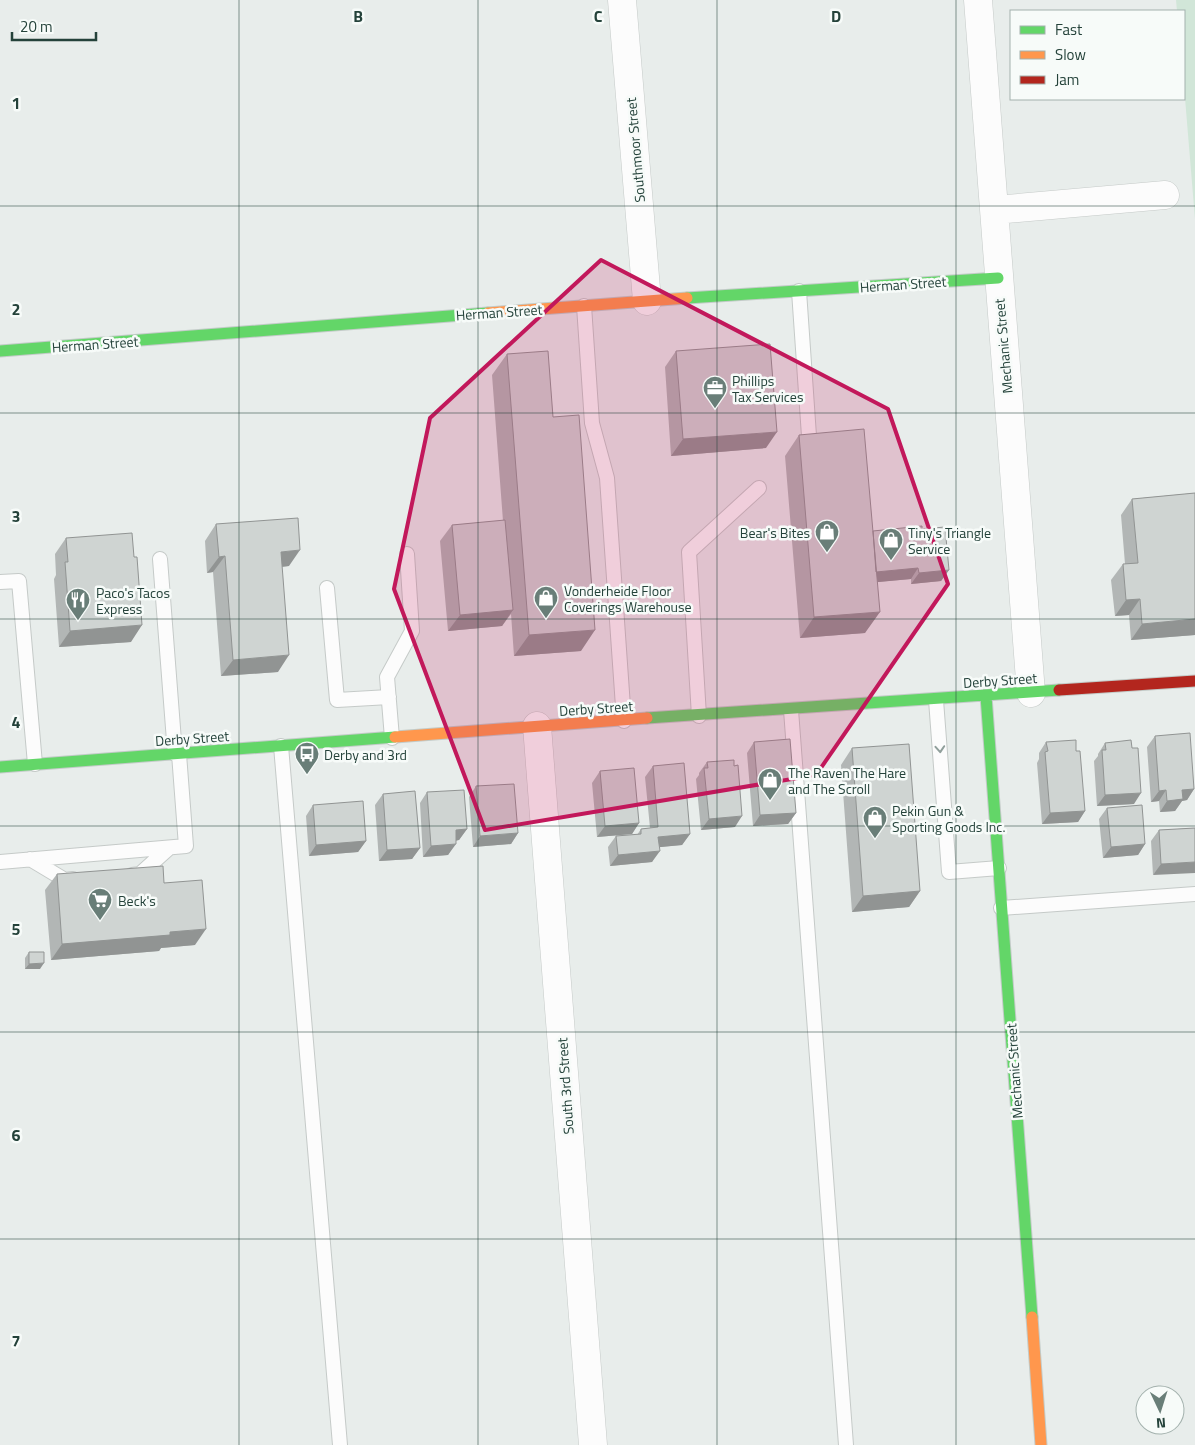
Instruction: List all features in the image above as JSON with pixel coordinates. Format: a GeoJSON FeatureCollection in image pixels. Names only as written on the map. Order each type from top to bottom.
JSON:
{"type":"FeatureCollection","features":[{"type":"Feature","properties":{"kind":"street","name":"Southmoor Street"},"geometry":{"type":"LineString","coordinates":[[622,0],[648,301]]}},
{"type":"Feature","properties":{"kind":"street","name":"Mechanic Street"},"geometry":{"type":"LineString","coordinates":[[978,0],[996,210],[998,278],[1031,693]]}},
{"type":"Feature","properties":{"kind":"street"},"geometry":{"type":"LineString","coordinates":[[996,210],[1165,195]]}},
{"type":"Feature","properties":{"kind":"street","name":"Herman Street"},"geometry":{"type":"LineString","coordinates":[[0,351],[648,301],[998,278]]}},
{"type":"Feature","properties":{"kind":"street","name":"Derby Street"},"geometry":{"type":"LineString","coordinates":[[0,766],[537,726],[1195,681]]}},
{"type":"Feature","properties":{"kind":"street","name":"Mechanic Street"},"geometry":{"type":"LineString","coordinates":[[986,696],[1041,1445]]}},
{"type":"Feature","properties":{"kind":"street","name":"South 3rd Street"},"geometry":{"type":"LineString","coordinates":[[537,726],[593,1445]]}},
{"type":"Feature","properties":{"kind":"lane"},"geometry":{"type":"LineString","coordinates":[[799,291],[808,436]]}},
{"type":"Feature","properties":{"kind":"lane"},"geometry":{"type":"LineString","coordinates":[[584,306],[592,423],[607,478],[624,721]]}},
{"type":"Feature","properties":{"kind":"lane"},"geometry":{"type":"LineString","coordinates":[[699,716],[689,552],[759,488]]}},
{"type":"Feature","properties":{"kind":"lane"},"geometry":{"type":"LineString","coordinates":[[392,738],[387,677],[412,631],[407,554]]}},
{"type":"Feature","properties":{"kind":"lane"},"geometry":{"type":"LineString","coordinates":[[0,862],[186,846],[160,559]]}},
{"type":"Feature","properties":{"kind":"lane"},"geometry":{"type":"LineString","coordinates":[[0,582],[18,581],[34,764]]}},
{"type":"Feature","properties":{"kind":"lane"},"geometry":{"type":"LineString","coordinates":[[327,588],[337,700],[388,697]]}},
{"type":"Feature","properties":{"kind":"lane"},"geometry":{"type":"LineString","coordinates":[[936,700],[949,872],[999,868]]}},
{"type":"Feature","properties":{"kind":"lane"},"geometry":{"type":"LineString","coordinates":[[791,710],[846,1445]]}},
{"type":"Feature","properties":{"kind":"lane"},"geometry":{"type":"LineString","coordinates":[[281,746],[340,1445]]}},
{"type":"Feature","properties":{"kind":"lane"},"geometry":{"type":"LineString","coordinates":[[122,875],[140,874],[168,848]]}},
{"type":"Feature","properties":{"kind":"lane"},"geometry":{"type":"LineString","coordinates":[[30,859],[65,880],[84,878]]}},
{"type":"Feature","properties":{"kind":"lane"},"geometry":{"type":"LineString","coordinates":[[1002,908],[1195,894]]}},
{"type":"Feature","properties":{"kind":"highlighted area"},"geometry":{"type":"Polygon","coordinates":[[[601,260],[888,409],[948,584],[816,775],[485,830],[394,589],[430,418],[601,260]]]}},
{"type":"Feature","properties":{"kind":"green space"},"geometry":{"type":"Polygon","coordinates":[[[1176,0],[1195,0],[1195,219],[1185,98],[1185,10],[1177,10],[1176,0]]]}},
{"type":"Feature","properties":{"kind":"building"},"geometry":{"type":"Polygon","coordinates":[[[770,344],[777,432],[683,439],[676,351],[770,344]]]}},
{"type":"Feature","properties":{"kind":"building"},"geometry":{"type":"Polygon","coordinates":[[[548,351],[553,417],[579,415],[595,630],[529,635],[507,354],[548,351]]]}},
{"type":"Feature","properties":{"kind":"building"},"geometry":{"type":"Polygon","coordinates":[[[864,429],[880,612],[814,617],[799,435],[864,429]]]}},
{"type":"Feature","properties":{"kind":"building"},"geometry":{"type":"Polygon","coordinates":[[[1195,493],[1195,619],[1142,624],[1140,599],[1126,600],[1123,564],[1138,563],[1132,499],[1195,493]]]}},
{"type":"Feature","properties":{"kind":"building"},"geometry":{"type":"Polygon","coordinates":[[[298,518],[300,550],[281,552],[289,655],[233,660],[225,556],[219,557],[216,524],[298,518]]]}},
{"type":"Feature","properties":{"kind":"building"},"geometry":{"type":"Polygon","coordinates":[[[505,520],[513,610],[460,615],[452,525],[505,520]]]}},
{"type":"Feature","properties":{"kind":"building"},"geometry":{"type":"Polygon","coordinates":[[[922,526],[922,529],[945,527],[949,570],[919,573],[918,568],[876,572],[873,531],[922,526]]]}},
{"type":"Feature","properties":{"kind":"building"},"geometry":{"type":"Polygon","coordinates":[[[132,533],[134,557],[137,557],[142,625],[70,631],[65,562],[68,562],[66,538],[132,533]]]}},
{"type":"Feature","properties":{"kind":"building"},"geometry":{"type":"Polygon","coordinates":[[[1190,733],[1194,789],[1182,790],[1183,799],[1167,801],[1166,790],[1159,791],[1155,736],[1190,733]]]}},
{"type":"Feature","properties":{"kind":"building"},"geometry":{"type":"Polygon","coordinates":[[[790,739],[796,813],[760,815],[754,742],[790,739]]]}},
{"type":"Feature","properties":{"kind":"building"},"geometry":{"type":"Polygon","coordinates":[[[1076,740],[1076,751],[1080,751],[1085,811],[1050,813],[1045,752],[1048,751],[1046,742],[1076,740]]]}},
{"type":"Feature","properties":{"kind":"building"},"geometry":{"type":"Polygon","coordinates":[[[1131,740],[1132,748],[1138,748],[1141,793],[1105,795],[1102,750],[1106,750],[1105,743],[1131,740]]]}},
{"type":"Feature","properties":{"kind":"building"},"geometry":{"type":"Polygon","coordinates":[[[909,744],[920,891],[863,896],[852,748],[909,744]]]}},
{"type":"Feature","properties":{"kind":"building"},"geometry":{"type":"Polygon","coordinates":[[[734,760],[734,766],[738,765],[742,816],[709,819],[704,768],[708,768],[707,762],[734,760]]]}},
{"type":"Feature","properties":{"kind":"building"},"geometry":{"type":"Polygon","coordinates":[[[684,763],[690,834],[658,837],[660,851],[618,855],[616,836],[641,834],[641,829],[658,827],[653,766],[684,763]]]}},
{"type":"Feature","properties":{"kind":"building"},"geometry":{"type":"Polygon","coordinates":[[[634,768],[639,823],[605,826],[600,771],[634,768]]]}},
{"type":"Feature","properties":{"kind":"building"},"geometry":{"type":"Polygon","coordinates":[[[514,784],[518,833],[480,836],[476,786],[514,784]]]}},
{"type":"Feature","properties":{"kind":"building"},"geometry":{"type":"Polygon","coordinates":[[[464,790],[467,829],[456,830],[456,844],[431,846],[427,792],[464,790]]]}},
{"type":"Feature","properties":{"kind":"building"},"geometry":{"type":"Polygon","coordinates":[[[415,791],[420,848],[387,850],[383,794],[415,791]]]}},
{"type":"Feature","properties":{"kind":"building"},"geometry":{"type":"Polygon","coordinates":[[[363,801],[366,841],[316,845],[313,805],[363,801]]]}},
{"type":"Feature","properties":{"kind":"building"},"geometry":{"type":"Polygon","coordinates":[[[1142,805],[1145,844],[1111,847],[1107,808],[1142,805]]]}},
{"type":"Feature","properties":{"kind":"building"},"geometry":{"type":"Polygon","coordinates":[[[1195,828],[1195,862],[1161,864],[1159,830],[1195,828]]]}},
{"type":"Feature","properties":{"kind":"building"},"geometry":{"type":"Polygon","coordinates":[[[163,866],[164,883],[202,880],[206,929],[170,932],[170,935],[62,944],[57,874],[163,866]]]}},
{"type":"Feature","properties":{"kind":"building"},"geometry":{"type":"Polygon","coordinates":[[[29,952],[44,952],[44,963],[29,964],[29,952]]]}},
{"type":"Feature","properties":{"kind":"traffic: fast"},"geometry":{"type":"LineString","coordinates":[[687,298],[998,278]]}},
{"type":"Feature","properties":{"kind":"traffic: fast"},"geometry":{"type":"LineString","coordinates":[[0,351],[488,313]]}},
{"type":"Feature","properties":{"kind":"traffic: fast"},"geometry":{"type":"LineString","coordinates":[[647,718],[1059,690]]}},
{"type":"Feature","properties":{"kind":"traffic: fast"},"geometry":{"type":"LineString","coordinates":[[986,696],[1032,1317]]}},
{"type":"Feature","properties":{"kind":"traffic: fast"},"geometry":{"type":"LineString","coordinates":[[0,767],[395,737]]}},
{"type":"Feature","properties":{"kind":"traffic: slow"},"geometry":{"type":"LineString","coordinates":[[488,313],[687,298]]}},
{"type":"Feature","properties":{"kind":"traffic: slow"},"geometry":{"type":"LineString","coordinates":[[395,737],[647,718]]}},
{"type":"Feature","properties":{"kind":"traffic: slow"},"geometry":{"type":"LineString","coordinates":[[1032,1317],[1041,1445]]}},
{"type":"Feature","properties":{"kind":"traffic: jam"},"geometry":{"type":"LineString","coordinates":[[1059,690],[1195,681]]}},
{"type":"Feature","properties":{"kind":"place","name":"Phillips Tax Services"},"geometry":{"type":"Point","coordinates":[715,409]}},
{"type":"Feature","properties":{"kind":"place","name":"Bear's Bites"},"geometry":{"type":"Point","coordinates":[827,553]}},
{"type":"Feature","properties":{"kind":"place","name":"Tiny's Triangle Service"},"geometry":{"type":"Point","coordinates":[891,561]}},
{"type":"Feature","properties":{"kind":"place","name":"Vonderheide Floor Coverings Warehouse"},"geometry":{"type":"Point","coordinates":[546,619]}},
{"type":"Feature","properties":{"kind":"place","name":"Paco's Tacos Express"},"geometry":{"type":"Point","coordinates":[78,621]}},
{"type":"Feature","properties":{"kind":"place","name":"Derby and 3rd"},"geometry":{"type":"Point","coordinates":[307,775]}},
{"type":"Feature","properties":{"kind":"place","name":"The Raven The Hare and The Scroll"},"geometry":{"type":"Point","coordinates":[770,801]}},
{"type":"Feature","properties":{"kind":"place","name":"Pekin Gun & Sporting Goods Inc."},"geometry":{"type":"Point","coordinates":[875,839]}},
{"type":"Feature","properties":{"kind":"place","name":"Beck's"},"geometry":{"type":"Point","coordinates":[100,921]}}]}
